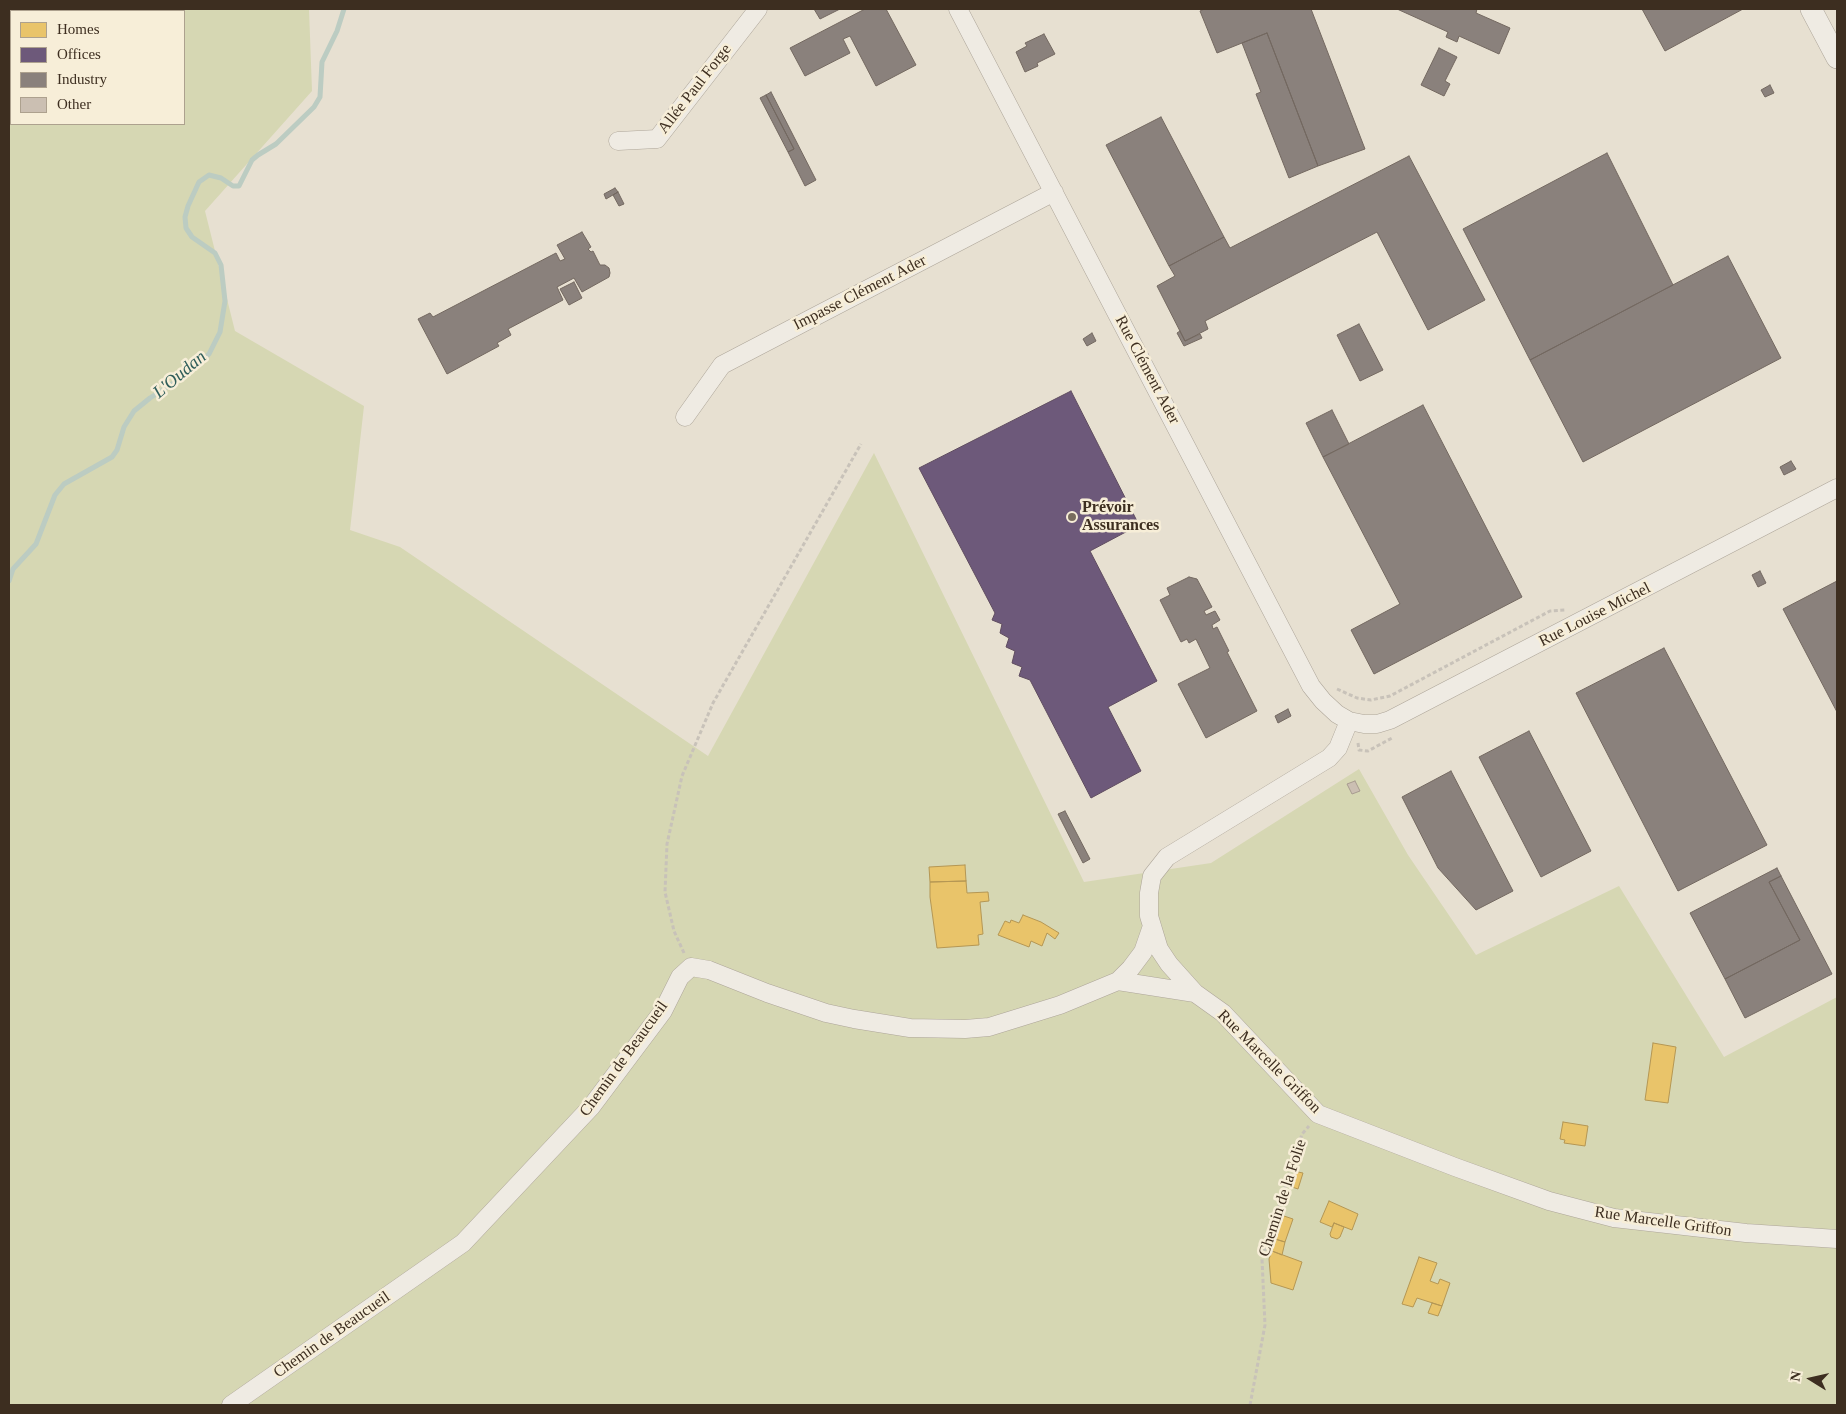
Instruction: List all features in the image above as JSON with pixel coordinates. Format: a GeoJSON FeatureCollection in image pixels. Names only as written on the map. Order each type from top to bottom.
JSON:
{"type":"FeatureCollection","features":[{"type":"Feature","properties":{"kind":"street","name":"Allée Paul Forge"},"geometry":{"type":"LineString","coordinates":[[618,141],[656,139],[758,9]]}},
{"type":"Feature","properties":{"kind":"street","name":"Rue Clément Ader"},"geometry":{"type":"LineString","coordinates":[[958,9],[1311,686],[1337,714],[1352,722]]}},
{"type":"Feature","properties":{"kind":"street"},"geometry":{"type":"LineString","coordinates":[[1810,9],[1837,58]]}},
{"type":"Feature","properties":{"kind":"street","name":"Impasse Clément Ader"},"geometry":{"type":"LineString","coordinates":[[685,416],[722,365],[1054,192]]}},
{"type":"Feature","properties":{"kind":"street","name":"Rue Louise Michel"},"geometry":{"type":"LineString","coordinates":[[1352,722],[1377,724],[1390,720],[1586,620],[1837,488]]}},
{"type":"Feature","properties":{"kind":"street","name":"Rue Marcelle Griffon"},"geometry":{"type":"LineString","coordinates":[[1352,722],[1338,748],[1329,758],[1167,857],[1152,876],[1149,893],[1149,916],[1159,949],[1169,964],[1195,992],[1223,1013],[1318,1114],[1549,1202],[1614,1218],[1746,1233],[1837,1239]]}},
{"type":"Feature","properties":{"kind":"street"},"geometry":{"type":"LineString","coordinates":[[691,967],[709,970],[767,993],[826,1013],[854,1019],[910,1028],[965,1029],[989,1027],[1060,1005],[1118,981],[1143,952],[1152,926]]}},
{"type":"Feature","properties":{"kind":"street","name":"Chemin de Beaucueil"},"geometry":{"type":"LineString","coordinates":[[231,1405],[462,1243],[591,1107],[663,1011],[680,976],[691,967]]}},
{"type":"Feature","properties":{"kind":"street"},"geometry":{"type":"LineString","coordinates":[[1118,981],[1195,992]]}},
{"type":"Feature","properties":{"kind":"path"},"geometry":{"type":"LineString","coordinates":[[691,967],[674,931],[665,892],[667,844],[682,776],[713,704],[861,444]]}},
{"type":"Feature","properties":{"kind":"path"},"geometry":{"type":"LineString","coordinates":[[1332,686],[1339,691],[1371,700],[1390,696],[1550,611],[1565,610],[1586,620]]}},
{"type":"Feature","properties":{"kind":"path"},"geometry":{"type":"LineString","coordinates":[[1352,722],[1359,750],[1368,751],[1396,736]]}},
{"type":"Feature","properties":{"kind":"path","name":"Chemin de la Folie"},"geometry":{"type":"LineString","coordinates":[[1250,1405],[1265,1325],[1262,1259],[1302,1134],[1318,1114]]}},
{"type":"Feature","properties":{"kind":"green space"},"geometry":{"type":"Polygon","coordinates":[[[9,9],[309,9],[312,91],[205,211],[235,331],[364,406],[350,530],[400,547],[708,756],[874,453],[1084,882],[1211,863],[1359,769],[1408,855],[1476,955],[1619,886],[1724,1057],[1837,997],[1837,1405],[9,1405],[9,9]]]}},
{"type":"Feature","properties":{"kind":"building: Homes"},"geometry":{"type":"Polygon","coordinates":[[[965,865],[966,881],[930,882],[929,867],[965,865]]]}},
{"type":"Feature","properties":{"kind":"building: Homes"},"geometry":{"type":"Polygon","coordinates":[[[966,881],[967,893],[988,892],[989,901],[980,902],[983,934],[978,935],[979,945],[937,948],[930,897],[930,882],[966,881]]]}},
{"type":"Feature","properties":{"kind":"building: Homes"},"geometry":{"type":"Polygon","coordinates":[[[1023,915],[1041,922],[1059,933],[1055,939],[1047,933],[1042,946],[1031,941],[1029,947],[998,935],[1005,921],[1010,923],[1011,920],[1019,923],[1023,915]]]}},
{"type":"Feature","properties":{"kind":"building: Homes"},"geometry":{"type":"Polygon","coordinates":[[[1653,1043],[1676,1047],[1668,1103],[1645,1100],[1653,1043]]]}},
{"type":"Feature","properties":{"kind":"building: Homes"},"geometry":{"type":"Polygon","coordinates":[[[1563,1122],[1588,1126],[1585,1146],[1564,1143],[1565,1140],[1560,1139],[1563,1122]]]}},
{"type":"Feature","properties":{"kind":"building: Homes"},"geometry":{"type":"Polygon","coordinates":[[[1295,1173],[1303,1173],[1298,1189],[1289,1186],[1295,1173]]]}},
{"type":"Feature","properties":{"kind":"building: Homes"},"geometry":{"type":"Polygon","coordinates":[[[1329,1201],[1358,1214],[1352,1230],[1334,1223],[1332,1227],[1320,1222],[1329,1201]]]}},
{"type":"Feature","properties":{"kind":"building: Homes"},"geometry":{"type":"Polygon","coordinates":[[[1281,1215],[1293,1219],[1285,1242],[1275,1239],[1281,1215]]]}},
{"type":"Feature","properties":{"kind":"building: Homes"},"geometry":{"type":"Polygon","coordinates":[[[1334,1223],[1344,1227],[1340,1237],[1337,1239],[1331,1237],[1330,1234],[1334,1223]]]}},
{"type":"Feature","properties":{"kind":"building: Homes"},"geometry":{"type":"Polygon","coordinates":[[[1275,1239],[1285,1242],[1282,1255],[1272,1251],[1275,1239]]]}},
{"type":"Feature","properties":{"kind":"building: Homes"},"geometry":{"type":"Polygon","coordinates":[[[1272,1251],[1302,1262],[1293,1290],[1271,1283],[1269,1259],[1272,1251]]]}},
{"type":"Feature","properties":{"kind":"building: Homes"},"geometry":{"type":"Polygon","coordinates":[[[1419,1257],[1437,1263],[1430,1281],[1438,1284],[1440,1279],[1450,1283],[1442,1306],[1417,1298],[1413,1307],[1402,1304],[1419,1257]]]}},
{"type":"Feature","properties":{"kind":"building: Homes"},"geometry":{"type":"Polygon","coordinates":[[[1432,1303],[1442,1306],[1438,1316],[1428,1313],[1432,1303]]]}},
{"type":"Feature","properties":{"kind":"building: Offices"},"geometry":{"type":"Polygon","coordinates":[[[1071,391],[1139,525],[1090,551],[1157,681],[1108,707],[1141,771],[1091,798],[1030,680],[1019,676],[1022,667],[1012,663],[1015,651],[1006,647],[1009,638],[1000,633],[1002,624],[992,620],[995,613],[919,468],[1071,391]]]}},
{"type":"Feature","properties":{"kind":"building: Industry"},"geometry":{"type":"Polygon","coordinates":[[[814,9],[840,9],[820,19],[814,9]]]}},
{"type":"Feature","properties":{"kind":"building: Industry"},"geometry":{"type":"Polygon","coordinates":[[[865,9],[886,9],[916,65],[876,86],[850,36],[843,39],[850,53],[805,76],[790,48],[865,9]]]}},
{"type":"Feature","properties":{"kind":"building: Industry"},"geometry":{"type":"Polygon","coordinates":[[[1204,9],[1311,9],[1365,149],[1318,166],[1267,33],[1217,53],[1200,11],[1204,9]]]}},
{"type":"Feature","properties":{"kind":"building: Industry"},"geometry":{"type":"Polygon","coordinates":[[[1397,9],[1477,9],[1476,13],[1510,28],[1499,54],[1459,36],[1457,42],[1446,37],[1448,32],[1397,9]]]}},
{"type":"Feature","properties":{"kind":"building: Industry"},"geometry":{"type":"Polygon","coordinates":[[[1642,9],[1743,9],[1665,51],[1642,9]]]}},
{"type":"Feature","properties":{"kind":"building: Industry"},"geometry":{"type":"Polygon","coordinates":[[[1267,33],[1318,166],[1289,178],[1256,94],[1261,92],[1242,43],[1267,33]]]}},
{"type":"Feature","properties":{"kind":"building: Industry"},"geometry":{"type":"Polygon","coordinates":[[[1044,34],[1055,54],[1037,63],[1038,66],[1025,72],[1016,52],[1027,46],[1025,43],[1044,34]]]}},
{"type":"Feature","properties":{"kind":"building: Industry"},"geometry":{"type":"Polygon","coordinates":[[[1439,48],[1457,57],[1445,81],[1450,84],[1444,96],[1421,85],[1439,48]]]}},
{"type":"Feature","properties":{"kind":"building: Industry"},"geometry":{"type":"Polygon","coordinates":[[[1770,85],[1774,93],[1765,97],[1761,90],[1770,85]]]}},
{"type":"Feature","properties":{"kind":"building: Industry"},"geometry":{"type":"Polygon","coordinates":[[[771,92],[816,180],[805,186],[788,152],[794,149],[766,95],[771,92]]]}},
{"type":"Feature","properties":{"kind":"building: Industry"},"geometry":{"type":"Polygon","coordinates":[[[766,95],[794,149],[788,152],[760,98],[766,95]]]}},
{"type":"Feature","properties":{"kind":"building: Industry"},"geometry":{"type":"Polygon","coordinates":[[[1161,117],[1224,237],[1169,266],[1106,145],[1161,117]]]}},
{"type":"Feature","properties":{"kind":"building: Industry"},"geometry":{"type":"Polygon","coordinates":[[[1607,153],[1673,285],[1530,360],[1463,229],[1607,153]]]}},
{"type":"Feature","properties":{"kind":"building: Industry"},"geometry":{"type":"Polygon","coordinates":[[[1409,156],[1485,300],[1428,330],[1377,232],[1205,321],[1208,329],[1185,341],[1157,286],[1175,276],[1169,266],[1224,237],[1230,248],[1409,156]]]}},
{"type":"Feature","properties":{"kind":"building: Industry"},"geometry":{"type":"Polygon","coordinates":[[[615,188],[618,192],[606,199],[604,194],[615,188]]]}},
{"type":"Feature","properties":{"kind":"building: Industry"},"geometry":{"type":"Polygon","coordinates":[[[618,192],[624,204],[619,206],[613,195],[618,192]]]}},
{"type":"Feature","properties":{"kind":"building: Industry"},"geometry":{"type":"Polygon","coordinates":[[[582,232],[591,247],[588,249],[591,252],[593,251],[600,265],[605,265],[609,268],[609,277],[582,292],[574,278],[557,287],[563,300],[508,329],[511,335],[497,343],[499,346],[447,374],[418,319],[430,313],[433,317],[556,253],[560,261],[565,259],[557,245],[582,232]]]}},
{"type":"Feature","properties":{"kind":"building: Industry"},"geometry":{"type":"Polygon","coordinates":[[[1728,256],[1781,358],[1583,462],[1530,360],[1728,256]]]}},
{"type":"Feature","properties":{"kind":"building: Industry"},"geometry":{"type":"Polygon","coordinates":[[[574,282],[582,298],[569,305],[560,289],[574,282]]]}},
{"type":"Feature","properties":{"kind":"building: Industry"},"geometry":{"type":"Polygon","coordinates":[[[1359,324],[1383,370],[1360,381],[1337,335],[1359,324]]]}},
{"type":"Feature","properties":{"kind":"building: Industry"},"geometry":{"type":"Polygon","coordinates":[[[1180,331],[1185,341],[1200,334],[1202,338],[1184,346],[1177,333],[1180,331]]]}},
{"type":"Feature","properties":{"kind":"building: Industry"},"geometry":{"type":"Polygon","coordinates":[[[1092,333],[1096,341],[1087,346],[1083,339],[1092,333]]]}},
{"type":"Feature","properties":{"kind":"building: Industry"},"geometry":{"type":"Polygon","coordinates":[[[1423,405],[1522,597],[1374,674],[1351,630],[1400,604],[1323,457],[1423,405]]]}},
{"type":"Feature","properties":{"kind":"building: Industry"},"geometry":{"type":"Polygon","coordinates":[[[1332,410],[1349,444],[1323,457],[1306,423],[1332,410]]]}},
{"type":"Feature","properties":{"kind":"building: Industry"},"geometry":{"type":"Polygon","coordinates":[[[1791,461],[1796,469],[1784,475],[1780,467],[1791,461]]]}},
{"type":"Feature","properties":{"kind":"building: Industry"},"geometry":{"type":"Polygon","coordinates":[[[1760,571],[1766,583],[1758,587],[1752,575],[1760,571]]]}},
{"type":"Feature","properties":{"kind":"building: Industry"},"geometry":{"type":"Polygon","coordinates":[[[1189,577],[1197,579],[1212,607],[1204,611],[1206,615],[1215,611],[1220,620],[1212,625],[1213,629],[1217,627],[1229,651],[1227,652],[1257,711],[1206,738],[1178,684],[1210,668],[1196,639],[1189,643],[1187,639],[1181,642],[1160,600],[1170,595],[1167,588],[1189,577]]]}},
{"type":"Feature","properties":{"kind":"building: Industry"},"geometry":{"type":"Polygon","coordinates":[[[1837,581],[1837,712],[1783,609],[1837,581]]]}},
{"type":"Feature","properties":{"kind":"building: Industry"},"geometry":{"type":"Polygon","coordinates":[[[1664,648],[1767,845],[1678,891],[1576,693],[1664,648]]]}},
{"type":"Feature","properties":{"kind":"building: Industry"},"geometry":{"type":"Polygon","coordinates":[[[1288,709],[1291,716],[1278,723],[1275,716],[1288,709]]]}},
{"type":"Feature","properties":{"kind":"building: Industry"},"geometry":{"type":"Polygon","coordinates":[[[1529,731],[1591,851],[1541,877],[1479,757],[1529,731]]]}},
{"type":"Feature","properties":{"kind":"building: Industry"},"geometry":{"type":"Polygon","coordinates":[[[1451,771],[1513,891],[1476,910],[1438,868],[1402,797],[1451,771]]]}},
{"type":"Feature","properties":{"kind":"building: Industry"},"geometry":{"type":"Polygon","coordinates":[[[1065,811],[1090,859],[1083,863],[1058,814],[1065,811]]]}},
{"type":"Feature","properties":{"kind":"building: Industry"},"geometry":{"type":"Polygon","coordinates":[[[1777,868],[1781,876],[1769,882],[1800,940],[1725,979],[1690,913],[1777,868]]]}},
{"type":"Feature","properties":{"kind":"building: Industry"},"geometry":{"type":"Polygon","coordinates":[[[1781,876],[1832,974],[1745,1018],[1725,979],[1800,940],[1769,882],[1781,876]]]}},
{"type":"Feature","properties":{"kind":"building: Other"},"geometry":{"type":"Polygon","coordinates":[[[1355,781],[1360,791],[1352,794],[1347,784],[1355,781]]]}},
{"type":"Feature","properties":{"kind":"waterway","name":"L'Oudan"},"geometry":{"type":"LineString","coordinates":[[9,581],[13,569],[36,544],[55,495],[64,484],[112,457],[117,450],[124,427],[134,411],[150,398],[186,375],[209,354],[220,332],[225,301],[221,265],[215,253],[192,237],[186,228],[185,217],[188,206],[199,182],[209,175],[221,178],[233,186],[239,186],[252,160],[276,144],[314,107],[320,97],[322,62],[337,31],[344,9]]}},
{"type":"Feature","properties":{"kind":"place","name":"Prévoir Assurances"},"geometry":{"type":"Point","coordinates":[1072,517]}}]}
